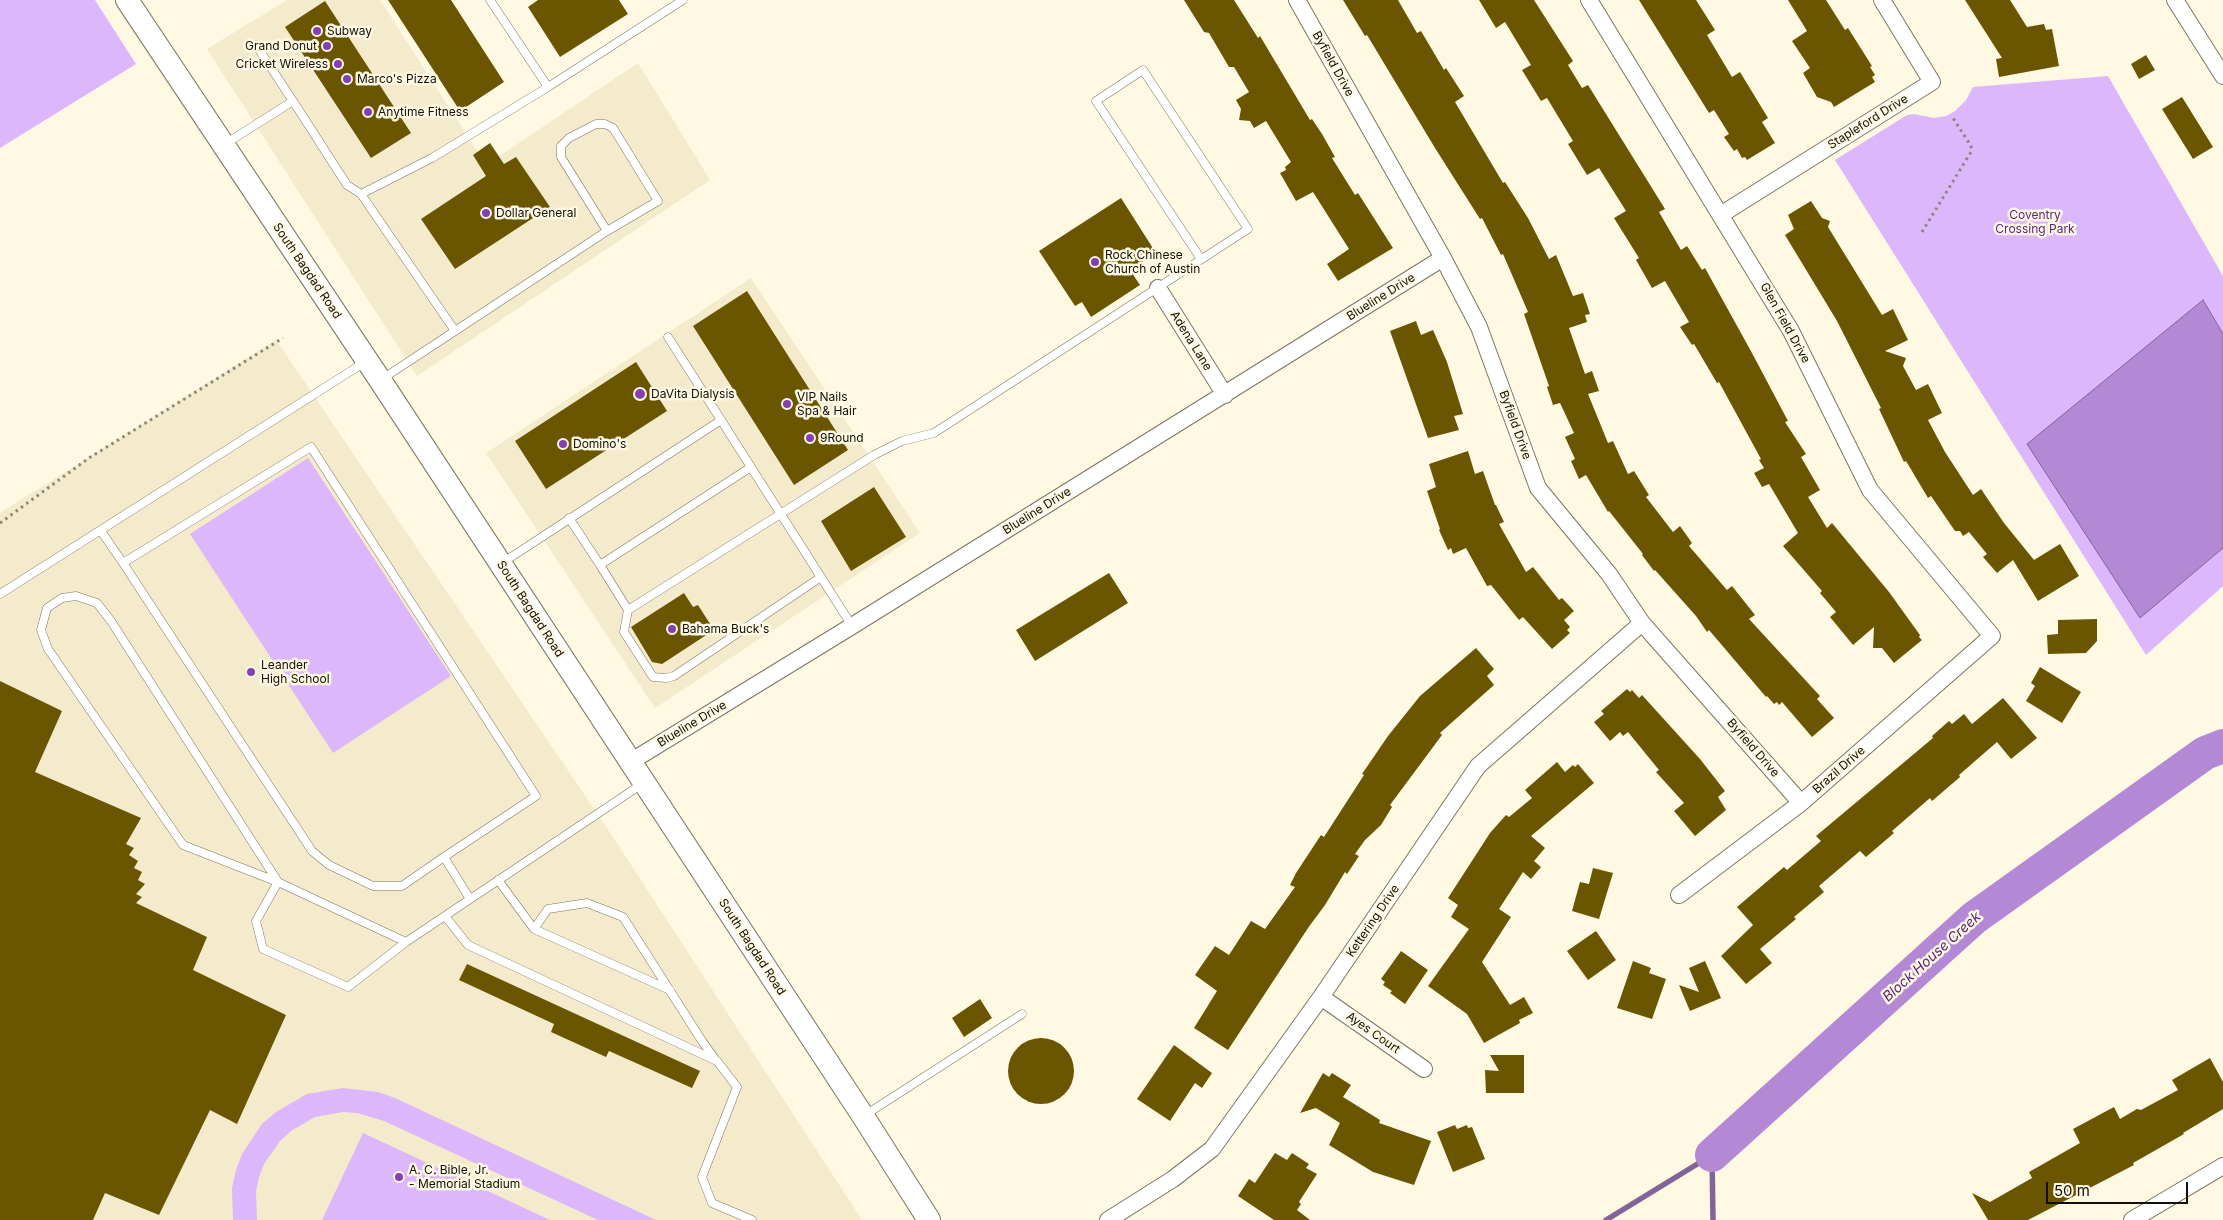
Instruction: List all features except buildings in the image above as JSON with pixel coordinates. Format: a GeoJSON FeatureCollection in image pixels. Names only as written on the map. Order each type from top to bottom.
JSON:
{"type":"FeatureCollection","features":[{"type":"Feature","properties":{"kind":"main road","name":"South Bagdad Road"},"geometry":{"type":"LineString","coordinates":[[127,0],[380,380],[863,1116],[928,1220]]}},
{"type":"Feature","properties":{"kind":"street","name":"Byfield Drive"},"geometry":{"type":"LineString","coordinates":[[1297,0],[1443,258],[1479,327],[1538,488],[1610,574],[1642,623],[1801,804]]}},
{"type":"Feature","properties":{"kind":"street","name":"Glen Field Drive"},"geometry":{"type":"LineString","coordinates":[[1589,0],[1722,214],[1791,331],[1870,490],[1992,636]]}},
{"type":"Feature","properties":{"kind":"street","name":"Stapleford Drive"},"geometry":{"type":"LineString","coordinates":[[1722,214],[1932,82],[1882,0]]}},
{"type":"Feature","properties":{"kind":"street"},"geometry":{"type":"LineString","coordinates":[[2175,0],[2223,76]]}},
{"type":"Feature","properties":{"kind":"street","name":"Blueline Drive"},"geometry":{"type":"LineString","coordinates":[[630,762],[1443,258]]}},
{"type":"Feature","properties":{"kind":"street","name":"Adena Lane"},"geometry":{"type":"LineString","coordinates":[[1158,288],[1224,394]]}},
{"type":"Feature","properties":{"kind":"street","name":"Kettering Drive"},"geometry":{"type":"LineString","coordinates":[[1108,1220],[1173,1178],[1212,1149],[1322,996],[1478,766],[1642,623]]}},
{"type":"Feature","properties":{"kind":"street","name":"Brazil Drive"},"geometry":{"type":"LineString","coordinates":[[1679,895],[1801,804],[1992,636]]}},
{"type":"Feature","properties":{"kind":"street","name":"Ayes Court"},"geometry":{"type":"LineString","coordinates":[[1322,996],[1424,1069]]}},
{"type":"Feature","properties":{"kind":"street"},"geometry":{"type":"LineString","coordinates":[[2132,1220],[2223,1166]]}},
{"type":"Feature","properties":{"kind":"lane"},"geometry":{"type":"LineString","coordinates":[[490,0],[548,86]]}},
{"type":"Feature","properties":{"kind":"lane"},"geometry":{"type":"LineString","coordinates":[[361,194],[432,158],[682,0]]}},
{"type":"Feature","properties":{"kind":"lane"},"geometry":{"type":"LineString","coordinates":[[256,45],[347,184],[361,194],[455,331]]}},
{"type":"Feature","properties":{"kind":"lane"},"geometry":{"type":"LineString","coordinates":[[628,610],[874,455],[902,441],[934,432],[1248,229],[1143,70],[1096,101],[1201,259]]}},
{"type":"Feature","properties":{"kind":"lane"},"geometry":{"type":"LineString","coordinates":[[223,146],[293,101]]}},
{"type":"Feature","properties":{"kind":"lane"},"geometry":{"type":"LineString","coordinates":[[380,380],[607,231],[658,201],[612,128],[605,124],[596,124],[569,138],[561,146],[561,157],[607,231]]}},
{"type":"Feature","properties":{"kind":"lane"},"geometry":{"type":"LineString","coordinates":[[668,338],[852,626]]}},
{"type":"Feature","properties":{"kind":"lane"},"geometry":{"type":"LineString","coordinates":[[0,594],[367,361]]}},
{"type":"Feature","properties":{"kind":"lane"},"geometry":{"type":"LineString","coordinates":[[500,564],[721,420]]}},
{"type":"Feature","properties":{"kind":"lane"},"geometry":{"type":"LineString","coordinates":[[101,531],[312,851],[328,865],[373,886],[402,886],[536,796],[311,447],[123,563]]}},
{"type":"Feature","properties":{"kind":"lane"},"geometry":{"type":"LineString","coordinates":[[600,565],[751,467]]}},
{"type":"Feature","properties":{"kind":"lane"},"geometry":{"type":"LineString","coordinates":[[569,518],[628,610],[624,632],[653,677],[666,678],[674,676],[820,576]]}},
{"type":"Feature","properties":{"kind":"lane"},"geometry":{"type":"LineString","coordinates":[[278,882],[111,621],[97,603],[76,596],[62,598],[47,608],[41,630],[48,649],[182,845],[278,882],[406,942]]}},
{"type":"Feature","properties":{"kind":"lane"},"geometry":{"type":"LineString","coordinates":[[278,882],[256,921],[264,949],[348,987],[406,942],[644,783]]}},
{"type":"Feature","properties":{"kind":"lane"},"geometry":{"type":"LineString","coordinates":[[444,857],[470,899]]}},
{"type":"Feature","properties":{"kind":"lane"},"geometry":{"type":"LineString","coordinates":[[498,880],[534,929],[670,990]]}},
{"type":"Feature","properties":{"kind":"lane"},"geometry":{"type":"LineString","coordinates":[[534,929],[548,909],[587,903],[623,917],[717,1061],[737,1087],[702,1177],[712,1203],[752,1220]]}},
{"type":"Feature","properties":{"kind":"lane"},"geometry":{"type":"LineString","coordinates":[[445,916],[468,945],[717,1061]]}},
{"type":"Feature","properties":{"kind":"lane"},"geometry":{"type":"LineString","coordinates":[[863,1116],[1022,1014]]}},
{"type":"Feature","properties":{"kind":"path"},"geometry":{"type":"LineString","coordinates":[[1922,232],[1971,152],[1971,146],[1953,118]]}},
{"type":"Feature","properties":{"kind":"path"},"geometry":{"type":"LineString","coordinates":[[0,523],[89,458],[283,338]]}},
{"type":"Feature","properties":{"kind":"shaded area"},"geometry":{"type":"Polygon","coordinates":[[[287,0],[380,0],[486,165],[638,63],[710,180],[417,376],[207,49],[287,0]]]}},
{"type":"Feature","properties":{"kind":"shaded area"},"geometry":{"type":"Polygon","coordinates":[[[751,278],[920,533],[655,708],[486,453],[751,278]]]}},
{"type":"Feature","properties":{"kind":"shaded area"},"geometry":{"type":"Polygon","coordinates":[[[2203,300],[2223,334],[2223,548],[2140,618],[2027,444],[2203,300]]]}},
{"type":"Feature","properties":{"kind":"shaded area","name":"Leander High School"},"geometry":{"type":"Polygon","coordinates":[[[276,340],[609,831],[862,1220],[0,1220],[0,513],[276,340]]]}},
{"type":"Feature","properties":{"kind":"green space"},"geometry":{"type":"Polygon","coordinates":[[[0,0],[95,0],[136,64],[0,148],[0,0]]]}},
{"type":"Feature","properties":{"kind":"green space","name":"Coventry Crossing Park"},"geometry":{"type":"Polygon","coordinates":[[[2108,76],[2223,276],[2223,586],[2146,655],[1835,160],[1907,115],[1914,114],[1934,118],[1946,116],[1955,111],[1966,100],[1973,87],[2108,76]]]}},
{"type":"Feature","properties":{"kind":"green space"},"geometry":{"type":"Polygon","coordinates":[[[308,458],[451,676],[333,753],[190,534],[308,458]]]}},
{"type":"Feature","properties":{"kind":"green space","name":"A. C. Bible, Jr. - Memorial Stadium"},"geometry":{"type":"Polygon","coordinates":[[[343,1088],[378,1092],[395,1098],[656,1220],[598,1220],[384,1121],[357,1113],[343,1112],[315,1117],[291,1131],[280,1141],[264,1164],[259,1177],[256,1191],[257,1220],[233,1220],[232,1188],[236,1170],[242,1154],[262,1124],[276,1112],[307,1094],[343,1088]]]}},
{"type":"Feature","properties":{"kind":"green space","name":"A. C. Bible, Jr. - Memorial Stadium"},"geometry":{"type":"Polygon","coordinates":[[[363,1133],[550,1220],[322,1220],[363,1133]]]}},
{"type":"Feature","properties":{"kind":"waterway","name":"Block House Creek"},"geometry":{"type":"LineString","coordinates":[[1712,1155],[1974,918],[2205,753],[2223,746]]}},
{"type":"Feature","properties":{"kind":"waterway","name":"Block House Creek"},"geometry":{"type":"LineString","coordinates":[[1712,1155],[1713,1220]]}},
{"type":"Feature","properties":{"kind":"waterway"},"geometry":{"type":"LineString","coordinates":[[1606,1220],[1712,1155]]}},
{"type":"Feature","properties":{"kind":"place","name":"Subway"},"geometry":{"type":"Point","coordinates":[317,31]}},
{"type":"Feature","properties":{"kind":"place","name":"Grand Donut"},"geometry":{"type":"Point","coordinates":[327,46]}},
{"type":"Feature","properties":{"kind":"place","name":"Cricket Wireless"},"geometry":{"type":"Point","coordinates":[338,64]}},
{"type":"Feature","properties":{"kind":"place","name":"Marco's Pizza"},"geometry":{"type":"Point","coordinates":[347,79]}},
{"type":"Feature","properties":{"kind":"place","name":"Anytime Fitness"},"geometry":{"type":"Point","coordinates":[368,112]}},
{"type":"Feature","properties":{"kind":"place","name":"Dollar General"},"geometry":{"type":"Point","coordinates":[486,213]}},
{"type":"Feature","properties":{"kind":"place","name":"Rock Chinese Church of Austin"},"geometry":{"type":"Point","coordinates":[1095,262]}},
{"type":"Feature","properties":{"kind":"place","name":"DaVita Dialysis"},"geometry":{"type":"Point","coordinates":[640,394]}},
{"type":"Feature","properties":{"kind":"place","name":"VIP Nails Spa & Hair"},"geometry":{"type":"Point","coordinates":[787,404]}},
{"type":"Feature","properties":{"kind":"place","name":"9Round"},"geometry":{"type":"Point","coordinates":[810,438]}},
{"type":"Feature","properties":{"kind":"place","name":"Domino's"},"geometry":{"type":"Point","coordinates":[563,444]}},
{"type":"Feature","properties":{"kind":"place","name":"Bahama Buck's"},"geometry":{"type":"Point","coordinates":[672,629]}},
{"type":"Feature","properties":{"kind":"place","name":"Leander High School"},"geometry":{"type":"Point","coordinates":[251,672]}},
{"type":"Feature","properties":{"kind":"place","name":"A. C. Bible, Jr. - Memorial Stadium"},"geometry":{"type":"Point","coordinates":[399,1177]}}]}
